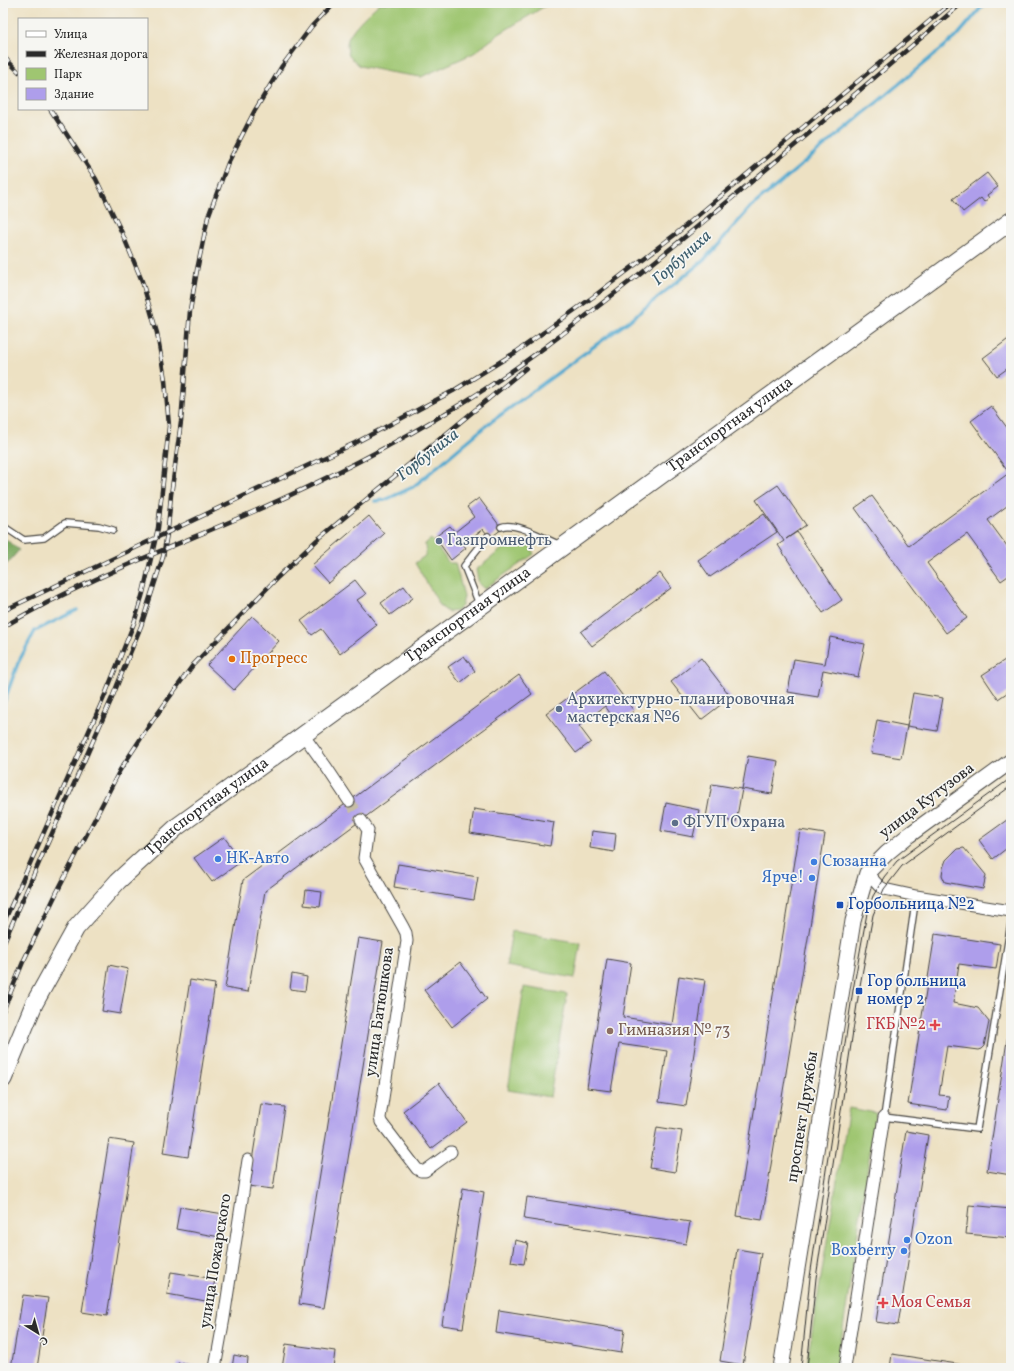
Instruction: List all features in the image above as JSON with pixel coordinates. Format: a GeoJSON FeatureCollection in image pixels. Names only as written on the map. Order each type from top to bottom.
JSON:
{"type":"FeatureCollection","features":[{"type":"Feature","properties":{"kind":"main road","name":"Транспортная улица"},"geometry":{"type":"LineString","coordinates":[[3,1079],[34,1004],[76,928],[118,881],[178,826],[304,736],[480,608],[562,546],[1011,221]]}},
{"type":"Feature","properties":{"kind":"main road","name":"улица Кутузова"},"geometry":{"type":"LineString","coordinates":[[868,873],[887,853],[909,835],[1011,761]]}},
{"type":"Feature","properties":{"kind":"main road","name":"проспект Дружбы"},"geometry":{"type":"LineString","coordinates":[[781,1368],[853,921],[868,873]]}},
{"type":"Feature","properties":{"kind":"street"},"geometry":{"type":"LineString","coordinates":[[304,736],[349,801]]}},
{"type":"Feature","properties":{"kind":"street","name":"улица Батюшкова"},"geometry":{"type":"LineString","coordinates":[[361,820],[368,830],[364,858],[403,927],[406,933],[407,941],[380,1118],[381,1122],[417,1169],[421,1171],[425,1171],[451,1152]]}},
{"type":"Feature","properties":{"kind":"street"},"geometry":{"type":"LineString","coordinates":[[868,873],[879,886],[884,889],[916,896],[1011,911]]}},
{"type":"Feature","properties":{"kind":"street"},"geometry":{"type":"LineString","coordinates":[[845,1368],[884,1117]]}},
{"type":"Feature","properties":{"kind":"street","name":"улица Пожарского"},"geometry":{"type":"LineString","coordinates":[[215,1368],[248,1160]]}},
{"type":"Feature","properties":{"kind":"lane"},"geometry":{"type":"LineString","coordinates":[[3,526],[24,540],[44,538],[65,523],[99,526],[113,530]]}},
{"type":"Feature","properties":{"kind":"lane"},"geometry":{"type":"LineString","coordinates":[[500,527],[506,525],[518,527],[562,546]]}},
{"type":"Feature","properties":{"kind":"lane"},"geometry":{"type":"LineString","coordinates":[[480,608],[464,566],[488,536]]}},
{"type":"Feature","properties":{"kind":"lane"},"geometry":{"type":"LineString","coordinates":[[916,896],[884,1117],[978,1129],[1011,923]]}},
{"type":"Feature","properties":{"kind":"green space"},"geometry":{"type":"Polygon","coordinates":[[[380,3],[550,3],[499,34],[474,53],[421,77],[360,66],[349,56],[347,44],[351,33],[365,16],[380,3]]]}},
{"type":"Feature","properties":{"kind":"green space"},"geometry":{"type":"Polygon","coordinates":[[[3,537],[19,550],[7,564],[3,565],[3,537]]]}},
{"type":"Feature","properties":{"kind":"green space"},"geometry":{"type":"Polygon","coordinates":[[[431,539],[449,563],[455,563],[464,596],[462,606],[457,611],[448,612],[441,607],[415,563],[426,555],[425,544],[431,539]]]}},
{"type":"Feature","properties":{"kind":"green space"},"geometry":{"type":"Polygon","coordinates":[[[519,540],[531,547],[534,554],[484,589],[479,584],[476,570],[512,541],[519,540]]]}},
{"type":"Feature","properties":{"kind":"green space"},"geometry":{"type":"Polygon","coordinates":[[[512,931],[581,943],[575,978],[506,966],[512,931]]]}},
{"type":"Feature","properties":{"kind":"green space"},"geometry":{"type":"Polygon","coordinates":[[[524,987],[567,994],[550,1097],[508,1090],[524,987]]]}},
{"type":"Feature","properties":{"kind":"green space"},"geometry":{"type":"Polygon","coordinates":[[[849,1108],[876,1113],[837,1368],[806,1368],[849,1108]]]}},
{"type":"Feature","properties":{"kind":"building"},"geometry":{"type":"Polygon","coordinates":[[[987,173],[998,187],[987,195],[989,198],[984,202],[981,198],[963,212],[953,199],[987,173]]]}},
{"type":"Feature","properties":{"kind":"building"},"geometry":{"type":"Polygon","coordinates":[[[1011,337],[1011,366],[997,376],[983,358],[1011,337]]]}},
{"type":"Feature","properties":{"kind":"building"},"geometry":{"type":"Polygon","coordinates":[[[991,406],[1011,433],[1011,503],[988,520],[1010,550],[1011,549],[1011,574],[1001,581],[967,534],[927,563],[967,618],[946,633],[855,508],[872,496],[909,546],[1009,473],[971,421],[991,406]]]}},
{"type":"Feature","properties":{"kind":"building"},"geometry":{"type":"Polygon","coordinates":[[[778,485],[806,525],[786,539],[797,532],[842,600],[823,613],[778,545],[784,541],[756,500],[778,485]]]}},
{"type":"Feature","properties":{"kind":"building"},"geometry":{"type":"Polygon","coordinates":[[[479,498],[502,529],[490,538],[483,529],[463,544],[466,548],[451,560],[435,537],[450,526],[455,532],[474,517],[467,507],[479,498]]]}},
{"type":"Feature","properties":{"kind":"building"},"geometry":{"type":"Polygon","coordinates":[[[764,514],[777,532],[710,577],[698,560],[764,514]]]}},
{"type":"Feature","properties":{"kind":"building"},"geometry":{"type":"Polygon","coordinates":[[[369,516],[384,534],[328,583],[312,565],[369,516]]]}},
{"type":"Feature","properties":{"kind":"building"},"geometry":{"type":"Polygon","coordinates":[[[660,573],[671,588],[592,646],[581,632],[660,573]]]}},
{"type":"Feature","properties":{"kind":"building"},"geometry":{"type":"Polygon","coordinates":[[[355,580],[366,594],[357,600],[377,625],[340,654],[321,629],[312,635],[301,621],[355,580]]]}},
{"type":"Feature","properties":{"kind":"building"},"geometry":{"type":"Polygon","coordinates":[[[404,586],[413,598],[390,615],[381,603],[404,586]]]}},
{"type":"Feature","properties":{"kind":"building"},"geometry":{"type":"Polygon","coordinates":[[[252,616],[279,641],[234,690],[207,665],[252,616]]]}},
{"type":"Feature","properties":{"kind":"building"},"geometry":{"type":"Polygon","coordinates":[[[830,637],[865,644],[858,677],[823,670],[818,697],[788,692],[794,659],[825,664],[830,637]]]}},
{"type":"Feature","properties":{"kind":"building"},"geometry":{"type":"Polygon","coordinates":[[[464,656],[475,671],[460,683],[448,667],[464,656]]]}},
{"type":"Feature","properties":{"kind":"building"},"geometry":{"type":"Polygon","coordinates":[[[701,658],[731,697],[701,720],[671,682],[701,658]]]}},
{"type":"Feature","properties":{"kind":"building"},"geometry":{"type":"Polygon","coordinates":[[[1008,658],[1011,662],[1011,690],[998,699],[982,675],[1008,658]]]}},
{"type":"Feature","properties":{"kind":"building"},"geometry":{"type":"Polygon","coordinates":[[[604,671],[634,711],[617,723],[605,706],[579,726],[591,742],[576,753],[546,714],[604,671]]]}},
{"type":"Feature","properties":{"kind":"building"},"geometry":{"type":"Polygon","coordinates":[[[519,675],[532,694],[265,891],[248,992],[225,988],[243,880],[519,675]]]}},
{"type":"Feature","properties":{"kind":"building"},"geometry":{"type":"Polygon","coordinates":[[[913,693],[943,698],[937,731],[907,726],[913,693]]]}},
{"type":"Feature","properties":{"kind":"building"},"geometry":{"type":"Polygon","coordinates":[[[877,720],[907,726],[901,758],[871,753],[877,720]]]}},
{"type":"Feature","properties":{"kind":"building"},"geometry":{"type":"Polygon","coordinates":[[[748,756],[778,761],[772,794],[742,789],[748,756]]]}},
{"type":"Feature","properties":{"kind":"building"},"geometry":{"type":"Polygon","coordinates":[[[712,784],[742,789],[736,822],[706,817],[712,784]]]}},
{"type":"Feature","properties":{"kind":"building"},"geometry":{"type":"Polygon","coordinates":[[[666,803],[699,810],[693,837],[661,831],[666,803]]]}},
{"type":"Feature","properties":{"kind":"building"},"geometry":{"type":"Polygon","coordinates":[[[474,809],[554,822],[550,846],[470,833],[474,809]]]}},
{"type":"Feature","properties":{"kind":"building"},"geometry":{"type":"Polygon","coordinates":[[[1011,817],[1011,845],[993,859],[979,840],[1011,817]]]}},
{"type":"Feature","properties":{"kind":"building"},"geometry":{"type":"Polygon","coordinates":[[[800,830],[825,834],[762,1220],[737,1216],[800,830]]]}},
{"type":"Feature","properties":{"kind":"building"},"geometry":{"type":"Polygon","coordinates":[[[592,831],[616,834],[614,852],[590,848],[592,831]]]}},
{"type":"Feature","properties":{"kind":"building","name":"НК-Авто"},"geometry":{"type":"Polygon","coordinates":[[[224,837],[242,861],[212,882],[194,858],[224,837]]]}},
{"type":"Feature","properties":{"kind":"building"},"geometry":{"type":"Polygon","coordinates":[[[964,848],[986,875],[983,889],[945,882],[942,875],[946,860],[957,849],[964,848]]]}},
{"type":"Feature","properties":{"kind":"building"},"geometry":{"type":"Polygon","coordinates":[[[398,864],[478,877],[474,900],[394,887],[398,864]]]}},
{"type":"Feature","properties":{"kind":"building"},"geometry":{"type":"Polygon","coordinates":[[[306,890],[322,892],[320,907],[304,905],[306,890]]]}},
{"type":"Feature","properties":{"kind":"building","name":"ГКБ №2"},"geometry":{"type":"Polygon","coordinates":[[[935,934],[1000,944],[996,969],[959,964],[953,1003],[978,1008],[989,1022],[984,1046],[981,1049],[978,1050],[947,1046],[939,1095],[949,1096],[947,1110],[908,1104],[935,934]]]}},
{"type":"Feature","properties":{"kind":"building"},"geometry":{"type":"Polygon","coordinates":[[[358,938],[383,942],[324,1308],[299,1304],[358,938]]]}},
{"type":"Feature","properties":{"kind":"building"},"geometry":{"type":"Polygon","coordinates":[[[607,959],[631,963],[623,1017],[672,1025],[679,976],[705,980],[686,1106],[659,1102],[667,1051],[619,1044],[611,1091],[587,1088],[607,959]]]}},
{"type":"Feature","properties":{"kind":"building"},"geometry":{"type":"Polygon","coordinates":[[[460,962],[487,999],[452,1027],[424,990],[460,962]]]}},
{"type":"Feature","properties":{"kind":"building"},"geometry":{"type":"Polygon","coordinates":[[[109,965],[128,969],[120,1014],[102,1011],[109,965]]]}},
{"type":"Feature","properties":{"kind":"building"},"geometry":{"type":"Polygon","coordinates":[[[292,974],[307,977],[305,991],[290,989],[292,974]]]}},
{"type":"Feature","properties":{"kind":"building"},"geometry":{"type":"Polygon","coordinates":[[[190,980],[215,984],[188,1157],[163,1153],[190,980]]]}},
{"type":"Feature","properties":{"kind":"building"},"geometry":{"type":"Polygon","coordinates":[[[1011,1021],[1011,1175],[987,1171],[1011,1021]]]}},
{"type":"Feature","properties":{"kind":"building"},"geometry":{"type":"Polygon","coordinates":[[[439,1083],[467,1122],[431,1149],[403,1111],[439,1083]]]}},
{"type":"Feature","properties":{"kind":"building"},"geometry":{"type":"Polygon","coordinates":[[[261,1104],[285,1107],[273,1189],[248,1186],[261,1104]]]}},
{"type":"Feature","properties":{"kind":"building"},"geometry":{"type":"Polygon","coordinates":[[[657,1127],[682,1131],[675,1172],[650,1168],[657,1127]]]}},
{"type":"Feature","properties":{"kind":"building"},"geometry":{"type":"Polygon","coordinates":[[[906,1131],[928,1135],[898,1325],[876,1322],[906,1131]]]}},
{"type":"Feature","properties":{"kind":"building"},"geometry":{"type":"Polygon","coordinates":[[[109,1139],[134,1143],[107,1316],[82,1312],[109,1139]]]}},
{"type":"Feature","properties":{"kind":"building"},"geometry":{"type":"Polygon","coordinates":[[[463,1188],[484,1192],[463,1328],[442,1325],[463,1188]]]}},
{"type":"Feature","properties":{"kind":"building"},"geometry":{"type":"Polygon","coordinates":[[[527,1197],[690,1222],[686,1244],[524,1219],[527,1197]]]}},
{"type":"Feature","properties":{"kind":"building"},"geometry":{"type":"Polygon","coordinates":[[[969,1205],[1011,1209],[1011,1238],[966,1234],[969,1205]]]}},
{"type":"Feature","properties":{"kind":"building"},"geometry":{"type":"Polygon","coordinates":[[[180,1207],[224,1214],[220,1237],[176,1229],[180,1207]]]}},
{"type":"Feature","properties":{"kind":"building"},"geometry":{"type":"Polygon","coordinates":[[[515,1240],[528,1243],[524,1264],[511,1262],[515,1240]]]}},
{"type":"Feature","properties":{"kind":"building"},"geometry":{"type":"Polygon","coordinates":[[[737,1249],[761,1253],[743,1365],[720,1361],[737,1249]]]}},
{"type":"Feature","properties":{"kind":"building"},"geometry":{"type":"Polygon","coordinates":[[[171,1272],[215,1279],[211,1302],[167,1294],[171,1272]]]}},
{"type":"Feature","properties":{"kind":"building"},"geometry":{"type":"Polygon","coordinates":[[[23,1295],[48,1298],[37,1368],[11,1368],[23,1295]]]}},
{"type":"Feature","properties":{"kind":"building"},"geometry":{"type":"Polygon","coordinates":[[[499,1310],[625,1330],[621,1353],[496,1333],[499,1310]]]}},
{"type":"Feature","properties":{"kind":"building"},"geometry":{"type":"Polygon","coordinates":[[[286,1344],[335,1351],[333,1368],[282,1368],[286,1344]]]}},
{"type":"Feature","properties":{"kind":"building"},"geometry":{"type":"Polygon","coordinates":[[[892,1354],[977,1367],[977,1368],[890,1368],[892,1354]]]}},
{"type":"Feature","properties":{"kind":"building"},"geometry":{"type":"Polygon","coordinates":[[[234,1355],[248,1358],[247,1368],[232,1368],[234,1355]]]}},
{"type":"Feature","properties":{"kind":"building"},"geometry":{"type":"Polygon","coordinates":[[[178,1363],[199,1366],[198,1368],[177,1368],[178,1363]]]}},
{"type":"Feature","properties":{"kind":"waterway","name":"Горбуниха"},"geometry":{"type":"LineString","coordinates":[[375,501],[385,500],[413,487],[488,424],[630,320],[704,260],[751,207],[958,35],[985,3]]}},
{"type":"Feature","properties":{"kind":"waterway","name":"Горбуниха"},"geometry":{"type":"LineString","coordinates":[[3,705],[18,663],[35,631],[77,610]]}},
{"type":"Feature","properties":{"kind":"tunnel"},"geometry":{"type":"LineString","coordinates":[[349,801],[361,820]]}},
{"type":"Feature","properties":{"kind":"tram line"},"geometry":{"type":"LineString","coordinates":[[801,1368],[810,1277],[853,990],[867,913],[873,896],[884,877],[897,861],[1011,778]]}},
{"type":"Feature","properties":{"kind":"tram line"},"geometry":{"type":"LineString","coordinates":[[807,1368],[816,1278],[859,991],[873,915],[884,889],[902,866],[1011,786]]}},
{"type":"Feature","properties":{"kind":"railway"},"geometry":{"type":"LineString","coordinates":[[3,944],[112,698],[141,626],[163,557],[181,422],[190,311],[208,217],[228,163],[254,112],[282,66],[312,26],[334,3]]}},
{"type":"Feature","properties":{"kind":"railway"},"geometry":{"type":"LineString","coordinates":[[3,611],[355,443],[453,391],[516,352],[593,297],[677,233],[951,3]]}},
{"type":"Feature","properties":{"kind":"railway"},"geometry":{"type":"LineString","coordinates":[[3,627],[95,579],[255,511],[334,474],[411,433],[461,404],[552,342],[617,292],[720,208],[962,3]]}},
{"type":"Feature","properties":{"kind":"railway"},"geometry":{"type":"LineString","coordinates":[[3,56],[18,71]]}},
{"type":"Feature","properties":{"kind":"railway"},"geometry":{"type":"LineString","coordinates":[[3,924],[105,695],[134,623],[143,593],[158,528],[169,426],[165,380],[157,333],[142,281],[122,233],[96,179],[51,110]]}},
{"type":"Feature","properties":{"kind":"railway"},"geometry":{"type":"LineString","coordinates":[[3,1011],[23,962],[57,892],[120,770],[153,720],[193,665],[278,577],[317,540],[526,368]]}},
{"type":"Feature","properties":{"kind":"place","name":"Газпромнефть"},"geometry":{"type":"Point","coordinates":[439,541]}},
{"type":"Feature","properties":{"kind":"place","name":"Прогресс"},"geometry":{"type":"Point","coordinates":[232,659]}},
{"type":"Feature","properties":{"kind":"place","name":"Архитектурно-планировочная мастерская №6"},"geometry":{"type":"Point","coordinates":[559,709]}},
{"type":"Feature","properties":{"kind":"place","name":"ФГУП Охрана"},"geometry":{"type":"Point","coordinates":[675,823]}},
{"type":"Feature","properties":{"kind":"place","name":"НК-Авто"},"geometry":{"type":"Point","coordinates":[218,859]}},
{"type":"Feature","properties":{"kind":"place","name":"Сюзанна"},"geometry":{"type":"Point","coordinates":[814,862]}},
{"type":"Feature","properties":{"kind":"place","name":"Ярче!"},"geometry":{"type":"Point","coordinates":[812,878]}},
{"type":"Feature","properties":{"kind":"place","name":"Горбольница №2"},"geometry":{"type":"Point","coordinates":[840,905]}},
{"type":"Feature","properties":{"kind":"place","name":"Гор больница номер 2"},"geometry":{"type":"Point","coordinates":[859,991]}},
{"type":"Feature","properties":{"kind":"place","name":"ГКБ №2"},"geometry":{"type":"Point","coordinates":[935,1025]}},
{"type":"Feature","properties":{"kind":"place","name":"Гимназия № 73"},"geometry":{"type":"Point","coordinates":[610,1031]}},
{"type":"Feature","properties":{"kind":"place","name":"Ozon"},"geometry":{"type":"Point","coordinates":[907,1240]}},
{"type":"Feature","properties":{"kind":"place","name":"Boxberry"},"geometry":{"type":"Point","coordinates":[904,1251]}},
{"type":"Feature","properties":{"kind":"place","name":"Моя Семья"},"geometry":{"type":"Point","coordinates":[883,1303]}}]}
